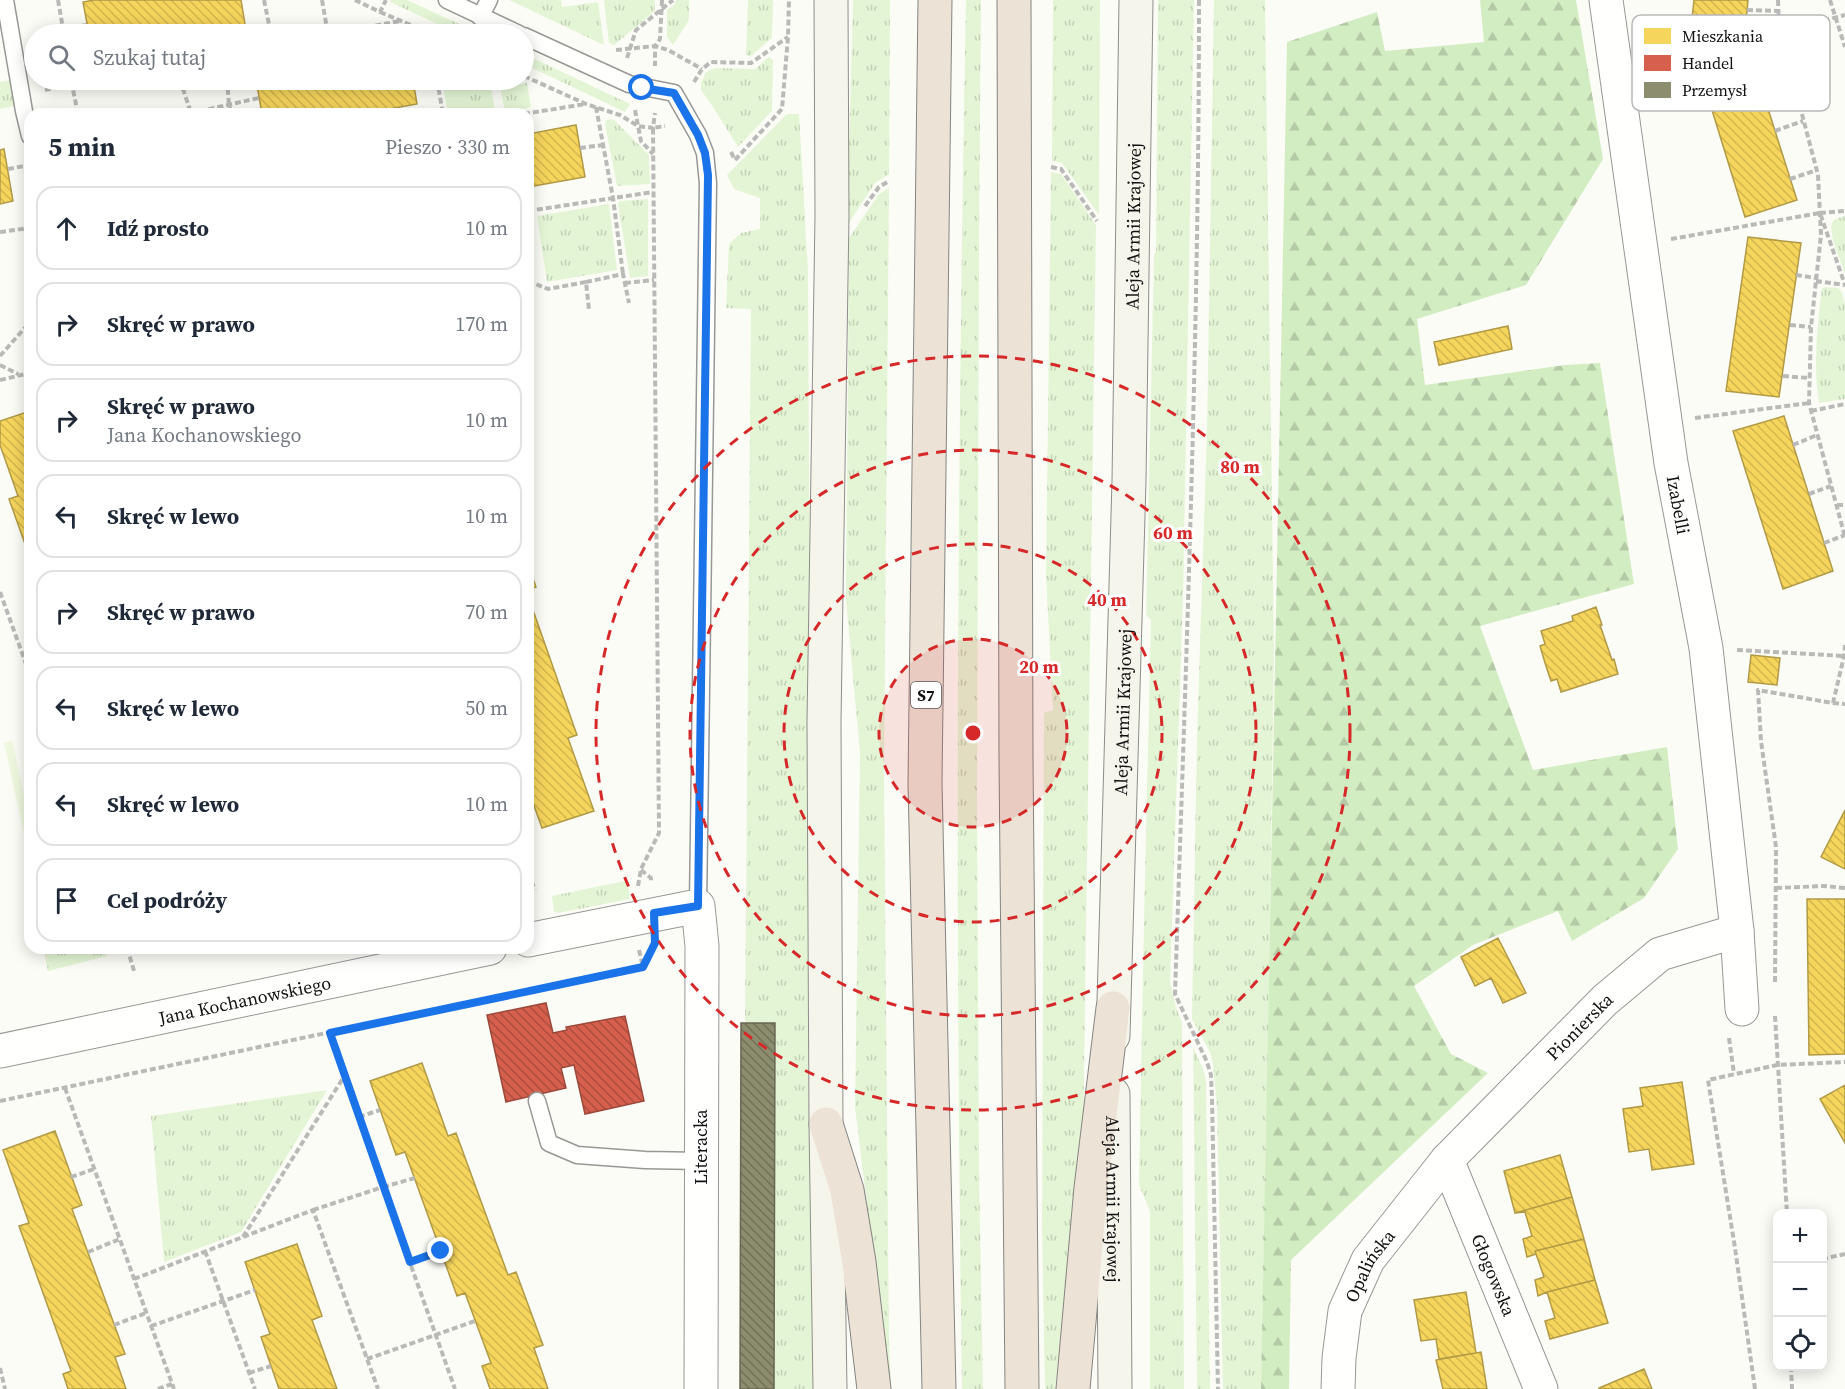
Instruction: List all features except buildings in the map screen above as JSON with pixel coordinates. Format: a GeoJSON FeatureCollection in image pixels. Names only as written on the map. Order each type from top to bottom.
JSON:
{"type":"FeatureCollection","features":[{"type":"Feature","properties":{"kind":"highway","name":"S7"},"geometry":{"type":"LineString","coordinates":[[935,0],[925,783],[939,1389]]}},
{"type":"Feature","properties":{"kind":"highway"},"geometry":{"type":"LineString","coordinates":[[1014,0],[1016,759],[1022,1389]]}},
{"type":"Feature","properties":{"kind":"highway"},"geometry":{"type":"LineString","coordinates":[[1073,1389],[1091,1188],[1113,1008]]}},
{"type":"Feature","properties":{"kind":"highway"},"geometry":{"type":"LineString","coordinates":[[826,1124],[847,1190],[859,1262],[874,1389]]}},
{"type":"Feature","properties":{"kind":"main road"},"geometry":{"type":"LineString","coordinates":[[831,0],[832,216],[824,722],[826,1124],[831,1389]]}},
{"type":"Feature","properties":{"kind":"main road","name":"Aleja Armii Krajowej"},"geometry":{"type":"LineString","coordinates":[[1115,1389],[1113,1008],[1129,458],[1136,0]]}},
{"type":"Feature","properties":{"kind":"street","name":"Izabelli"},"geometry":{"type":"LineString","coordinates":[[1606,0],[1671,463],[1706,648],[1745,1020]]}},
{"type":"Feature","properties":{"kind":"street"},"geometry":{"type":"LineString","coordinates":[[534,939],[698,906]]}},
{"type":"Feature","properties":{"kind":"street","name":"Literacka"},"geometry":{"type":"LineString","coordinates":[[698,906],[702,946],[700,1389]]}},
{"type":"Feature","properties":{"kind":"street","name":"Pionierska"},"geometry":{"type":"LineString","coordinates":[[1447,1160],[1605,1000],[1660,954],[1737,931]]}},
{"type":"Feature","properties":{"kind":"street","name":"Jana Kochanowskiego"},"geometry":{"type":"LineString","coordinates":[[0,1051],[461,954]]}},
{"type":"Feature","properties":{"kind":"street","name":"Opalińska"},"geometry":{"type":"LineString","coordinates":[[1338,1389],[1345,1311],[1368,1260],[1447,1160]]}},
{"type":"Feature","properties":{"kind":"street","name":"Głogowska"},"geometry":{"type":"LineString","coordinates":[[1447,1160],[1541,1389]]}},
{"type":"Feature","properties":{"kind":"lane"},"geometry":{"type":"LineString","coordinates":[[5,0],[24,109]]}},
{"type":"Feature","properties":{"kind":"lane"},"geometry":{"type":"LineString","coordinates":[[447,0],[496,24]]}},
{"type":"Feature","properties":{"kind":"lane"},"geometry":{"type":"LineString","coordinates":[[480,17],[489,0]]}},
{"type":"Feature","properties":{"kind":"lane"},"geometry":{"type":"LineString","coordinates":[[534,41],[630,84],[674,93],[698,135],[705,153],[708,183],[698,906]]}},
{"type":"Feature","properties":{"kind":"lane"},"geometry":{"type":"LineString","coordinates":[[537,1101],[549,1143],[577,1155],[700,1161]]}},
{"type":"Feature","properties":{"kind":"path"},"geometry":{"type":"LineString","coordinates":[[58,0],[62,24]]}},
{"type":"Feature","properties":{"kind":"path"},"geometry":{"type":"LineString","coordinates":[[264,0],[269,24]]}},
{"type":"Feature","properties":{"kind":"path"},"geometry":{"type":"LineString","coordinates":[[322,0],[328,24]]}},
{"type":"Feature","properties":{"kind":"path"},"geometry":{"type":"LineString","coordinates":[[355,0],[407,24]]}},
{"type":"Feature","properties":{"kind":"path"},"geometry":{"type":"LineString","coordinates":[[380,12],[386,0]]}},
{"type":"Feature","properties":{"kind":"path"},"geometry":{"type":"LineString","coordinates":[[662,0],[660,39],[655,46],[668,50],[702,69]]}},
{"type":"Feature","properties":{"kind":"path"},"geometry":{"type":"LineString","coordinates":[[731,151],[735,160],[782,109],[789,0]]}},
{"type":"Feature","properties":{"kind":"path"},"geometry":{"type":"LineString","coordinates":[[1199,0],[1199,122],[1191,489],[1175,994],[1207,1062],[1210,1075],[1218,1389]]}},
{"type":"Feature","properties":{"kind":"path"},"geometry":{"type":"LineString","coordinates":[[1778,0],[1778,15]]}},
{"type":"Feature","properties":{"kind":"path"},"geometry":{"type":"LineString","coordinates":[[1830,0],[1845,47]]}},
{"type":"Feature","properties":{"kind":"path"},"geometry":{"type":"LineString","coordinates":[[1747,10],[1778,11]]}},
{"type":"Feature","properties":{"kind":"path"},"geometry":{"type":"LineString","coordinates":[[1830,20],[1845,15]]}},
{"type":"Feature","properties":{"kind":"path"},"geometry":{"type":"LineString","coordinates":[[384,24],[400,21]]}},
{"type":"Feature","properties":{"kind":"path"},"geometry":{"type":"LineString","coordinates":[[694,82],[702,69],[711,62],[751,63],[788,37]]}},
{"type":"Feature","properties":{"kind":"path"},"geometry":{"type":"LineString","coordinates":[[21,96],[43,90]]}},
{"type":"Feature","properties":{"kind":"path"},"geometry":{"type":"LineString","coordinates":[[74,90],[77,108]]}},
{"type":"Feature","properties":{"kind":"path"},"geometry":{"type":"LineString","coordinates":[[183,90],[189,108]]}},
{"type":"Feature","properties":{"kind":"path"},"geometry":{"type":"LineString","coordinates":[[227,90],[229,108]]}},
{"type":"Feature","properties":{"kind":"path"},"geometry":{"type":"LineString","coordinates":[[439,90],[442,108]]}},
{"type":"Feature","properties":{"kind":"path"},"geometry":{"type":"LineString","coordinates":[[214,108],[259,98]]}},
{"type":"Feature","properties":{"kind":"path"},"geometry":{"type":"LineString","coordinates":[[534,112],[586,104]]}},
{"type":"Feature","properties":{"kind":"path"},"geometry":{"type":"LineString","coordinates":[[596,107],[629,303]]}},
{"type":"Feature","properties":{"kind":"path"},"geometry":{"type":"LineString","coordinates":[[1800,111],[1817,170],[1821,235],[1811,327],[1809,403],[1845,536],[1824,543]]}},
{"type":"Feature","properties":{"kind":"path"},"geometry":{"type":"LineString","coordinates":[[1775,131],[1803,121]]}},
{"type":"Feature","properties":{"kind":"path"},"geometry":{"type":"LineString","coordinates":[[0,1101],[643,967],[655,943],[651,878],[641,869],[659,833],[652,128]]}},
{"type":"Feature","properties":{"kind":"path"},"geometry":{"type":"LineString","coordinates":[[580,148],[603,145]]}},
{"type":"Feature","properties":{"kind":"path"},"geometry":{"type":"LineString","coordinates":[[8,169],[24,166]]}},
{"type":"Feature","properties":{"kind":"path"},"geometry":{"type":"LineString","coordinates":[[1052,167],[1061,169],[1097,221]]}},
{"type":"Feature","properties":{"kind":"path"},"geometry":{"type":"LineString","coordinates":[[1790,179],[1817,170]]}},
{"type":"Feature","properties":{"kind":"path"},"geometry":{"type":"LineString","coordinates":[[534,210],[653,192]]}},
{"type":"Feature","properties":{"kind":"path"},"geometry":{"type":"LineString","coordinates":[[1665,240],[1820,213],[1845,212]]}},
{"type":"Feature","properties":{"kind":"path"},"geometry":{"type":"LineString","coordinates":[[1796,275],[1845,285],[1820,213]]}},
{"type":"Feature","properties":{"kind":"path"},"geometry":{"type":"LineString","coordinates":[[0,232],[24,229]]}},
{"type":"Feature","properties":{"kind":"path"},"geometry":{"type":"LineString","coordinates":[[534,283],[548,289],[623,274]]}},
{"type":"Feature","properties":{"kind":"path"},"geometry":{"type":"LineString","coordinates":[[625,283],[654,280]]}},
{"type":"Feature","properties":{"kind":"path"},"geometry":{"type":"LineString","coordinates":[[586,282],[589,310]]}},
{"type":"Feature","properties":{"kind":"path"},"geometry":{"type":"LineString","coordinates":[[1790,325],[1811,327]]}},
{"type":"Feature","properties":{"kind":"path"},"geometry":{"type":"LineString","coordinates":[[0,356],[24,329]]}},
{"type":"Feature","properties":{"kind":"path"},"geometry":{"type":"LineString","coordinates":[[0,365],[19,375]]}},
{"type":"Feature","properties":{"kind":"path"},"geometry":{"type":"LineString","coordinates":[[0,380],[24,374]]}},
{"type":"Feature","properties":{"kind":"path"},"geometry":{"type":"LineString","coordinates":[[1783,376],[1809,378]]}},
{"type":"Feature","properties":{"kind":"path"},"geometry":{"type":"LineString","coordinates":[[1691,418],[1809,403]]}},
{"type":"Feature","properties":{"kind":"path"},"geometry":{"type":"LineString","coordinates":[[1811,411],[1845,404]]}},
{"type":"Feature","properties":{"kind":"path"},"geometry":{"type":"LineString","coordinates":[[1793,445],[1817,435]]}},
{"type":"Feature","properties":{"kind":"path"},"geometry":{"type":"LineString","coordinates":[[1809,494],[1831,486]]}},
{"type":"Feature","properties":{"kind":"path"},"geometry":{"type":"LineString","coordinates":[[1837,505],[1845,505]]}},
{"type":"Feature","properties":{"kind":"path"},"geometry":{"type":"LineString","coordinates":[[0,592],[24,658]]}},
{"type":"Feature","properties":{"kind":"path"},"geometry":{"type":"LineString","coordinates":[[1833,703],[1845,645]]}},
{"type":"Feature","properties":{"kind":"path"},"geometry":{"type":"LineString","coordinates":[[1726,650],[1844,656]]}},
{"type":"Feature","properties":{"kind":"path"},"geometry":{"type":"LineString","coordinates":[[1775,993],[1776,847],[1761,741],[1758,690],[1845,704]]}},
{"type":"Feature","properties":{"kind":"path"},"geometry":{"type":"LineString","coordinates":[[1776,888],[1824,886],[1845,888]]}},
{"type":"Feature","properties":{"kind":"path"},"geometry":{"type":"LineString","coordinates":[[128,954],[135,974]]}},
{"type":"Feature","properties":{"kind":"path"},"geometry":{"type":"LineString","coordinates":[[1734,1074],[1745,1020],[1775,1016],[1786,1209]]}},
{"type":"Feature","properties":{"kind":"path"},"geometry":{"type":"LineString","coordinates":[[330,1033],[455,1389]]}},
{"type":"Feature","properties":{"kind":"path"},"geometry":{"type":"LineString","coordinates":[[1755,1389],[1708,1080],[1777,1065],[1845,1062]]}},
{"type":"Feature","properties":{"kind":"path"},"geometry":{"type":"LineString","coordinates":[[242,1238],[345,1074]]}},
{"type":"Feature","properties":{"kind":"path"},"geometry":{"type":"LineString","coordinates":[[64,1088],[174,1389]]}},
{"type":"Feature","properties":{"kind":"path"},"geometry":{"type":"LineString","coordinates":[[359,1117],[380,1110]]}},
{"type":"Feature","properties":{"kind":"path"},"geometry":{"type":"LineString","coordinates":[[71,1177],[94,1169]]}},
{"type":"Feature","properties":{"kind":"path"},"geometry":{"type":"LineString","coordinates":[[134,1279],[313,1210],[414,1178]]}},
{"type":"Feature","properties":{"kind":"path"},"geometry":{"type":"LineString","coordinates":[[313,1210],[378,1389]]}},
{"type":"Feature","properties":{"kind":"path"},"geometry":{"type":"LineString","coordinates":[[88,1252],[120,1239]]}},
{"type":"Feature","properties":{"kind":"path"},"geometry":{"type":"LineString","coordinates":[[206,1251],[255,1389]]}},
{"type":"Feature","properties":{"kind":"path"},"geometry":{"type":"LineString","coordinates":[[410,1262],[441,1251]]}},
{"type":"Feature","properties":{"kind":"path"},"geometry":{"type":"LineString","coordinates":[[1827,1258],[1845,1254]]}},
{"type":"Feature","properties":{"kind":"path"},"geometry":{"type":"LineString","coordinates":[[151,1326],[255,1290]]}},
{"type":"Feature","properties":{"kind":"path"},"geometry":{"type":"LineString","coordinates":[[114,1325],[146,1313]]}},
{"type":"Feature","properties":{"kind":"path"},"geometry":{"type":"LineString","coordinates":[[367,1359],[475,1321]]}},
{"type":"Feature","properties":{"kind":"path"},"geometry":{"type":"LineString","coordinates":[[249,1373],[271,1366]]}},
{"type":"Feature","properties":{"kind":"path"},"geometry":{"type":"LineString","coordinates":[[0,1368],[4,1389]]}},
{"type":"Feature","properties":{"kind":"path"},"geometry":{"type":"LineString","coordinates":[[1791,1371],[1792,1389]]}},
{"type":"Feature","properties":{"kind":"path"},"geometry":{"type":"LineString","coordinates":[[158,1389],[172,1384]]}},
{"type":"Feature","properties":{"kind":"green space"},"geometry":{"type":"Polygon","coordinates":[[[391,0],[407,0],[459,24],[437,24],[390,2],[391,0]]]}},
{"type":"Feature","properties":{"kind":"green space"},"geometry":{"type":"Polygon","coordinates":[[[509,0],[561,0],[562,7],[598,2],[604,45],[509,0]]]}},
{"type":"Feature","properties":{"kind":"green space"},"geometry":{"type":"Polygon","coordinates":[[[604,0],[655,0],[655,11],[614,45],[609,43],[604,0]]]}},
{"type":"Feature","properties":{"kind":"green space"},"geometry":{"type":"Polygon","coordinates":[[[676,0],[689,0],[689,20],[673,45],[667,37],[667,10],[674,5],[676,0]]]}},
{"type":"Feature","properties":{"kind":"green space"},"geometry":{"type":"Polygon","coordinates":[[[748,0],[773,0],[772,38],[751,56],[746,55],[748,0]]]}},
{"type":"Feature","properties":{"kind":"green space"},"geometry":{"type":"Polygon","coordinates":[[[853,0],[890,0],[889,174],[875,183],[847,226],[853,0]]]}},
{"type":"Feature","properties":{"kind":"green space"},"geometry":{"type":"Polygon","coordinates":[[[966,0],[981,0],[977,799],[983,1389],[962,1389],[958,1042],[958,694],[966,0]]]}},
{"type":"Feature","properties":{"kind":"green space"},"geometry":{"type":"Polygon","coordinates":[[[1053,0],[1100,0],[1099,215],[1062,163],[1052,161],[1053,0]]]}},
{"type":"Feature","properties":{"kind":"green space"},"geometry":{"type":"Polygon","coordinates":[[[1158,0],[1194,0],[1183,598],[1170,982],[1182,1022],[1184,1389],[1150,1389],[1150,1211],[1139,1185],[1151,620],[1146,615],[1154,255],[1156,251],[1158,0]]]}},
{"type":"Feature","properties":{"kind":"green space"},"geometry":{"type":"Polygon","coordinates":[[[1214,0],[1265,0],[1274,648],[1261,1389],[1223,1389],[1217,1108],[1210,1052],[1192,1019],[1197,738],[1207,430],[1214,0]]]}},
{"type":"Feature","properties":{"kind":"green space"},"geometry":{"type":"Polygon","coordinates":[[[1480,0],[1576,0],[1603,159],[1526,285],[1417,319],[1425,385],[1565,365],[1600,363],[1634,584],[1480,626],[1533,770],[1667,747],[1678,849],[1644,898],[1572,941],[1558,911],[1473,945],[1414,986],[1451,1054],[1488,1073],[1291,1260],[1289,1389],[1261,1389],[1287,42],[1377,12],[1385,51],[1484,42],[1480,0]]]}},
{"type":"Feature","properties":{"kind":"green space"},"geometry":{"type":"Polygon","coordinates":[[[769,57],[773,60],[772,111],[738,147],[701,90],[701,83],[706,72],[716,68],[755,69],[769,57]]]}},
{"type":"Feature","properties":{"kind":"green space"},"geometry":{"type":"Polygon","coordinates":[[[534,59],[630,104],[625,112],[534,69],[534,59]]]}},
{"type":"Feature","properties":{"kind":"green space"},"geometry":{"type":"Polygon","coordinates":[[[11,80],[15,106],[0,109],[0,82],[11,80]]]}},
{"type":"Feature","properties":{"kind":"green space"},"geometry":{"type":"Polygon","coordinates":[[[444,90],[492,90],[494,108],[447,108],[444,90]]]}},
{"type":"Feature","properties":{"kind":"green space"},"geometry":{"type":"Polygon","coordinates":[[[501,90],[528,90],[531,107],[504,108],[501,90]]]}},
{"type":"Feature","properties":{"kind":"green space"},"geometry":{"type":"Polygon","coordinates":[[[787,114],[799,114],[808,272],[814,1389],[774,1389],[775,1024],[745,1024],[751,309],[726,308],[729,244],[741,233],[760,229],[760,198],[734,189],[727,175],[787,114]]]}},
{"type":"Feature","properties":{"kind":"green space"},"geometry":{"type":"Polygon","coordinates":[[[610,119],[614,120],[649,155],[650,184],[617,186],[605,124],[610,119]]]}},
{"type":"Feature","properties":{"kind":"green space"},"geometry":{"type":"Polygon","coordinates":[[[1051,172],[1061,174],[1096,225],[1083,1146],[1055,1389],[1045,1389],[1042,1229],[1044,713],[1053,710],[1046,575],[1051,172]]]}},
{"type":"Feature","properties":{"kind":"green space"},"geometry":{"type":"Polygon","coordinates":[[[889,188],[884,772],[891,1389],[855,1108],[860,753],[846,600],[849,238],[879,194],[889,188]]]}},
{"type":"Feature","properties":{"kind":"green space"},"geometry":{"type":"Polygon","coordinates":[[[648,199],[648,276],[630,278],[618,204],[620,201],[648,199]]]}},
{"type":"Feature","properties":{"kind":"green space"},"geometry":{"type":"Polygon","coordinates":[[[609,204],[617,270],[547,282],[537,216],[609,204]]]}},
{"type":"Feature","properties":{"kind":"green space"},"geometry":{"type":"Polygon","coordinates":[[[1845,216],[1845,273],[1831,228],[1834,220],[1845,216]]]}},
{"type":"Feature","properties":{"kind":"green space"},"geometry":{"type":"Polygon","coordinates":[[[1822,288],[1838,288],[1845,304],[1845,399],[1819,403],[1816,346],[1822,288]]]}},
{"type":"Feature","properties":{"kind":"green space"},"geometry":{"type":"Polygon","coordinates":[[[12,740],[24,795],[24,834],[4,743],[12,740]]]}},
{"type":"Feature","properties":{"kind":"green space"},"geometry":{"type":"Polygon","coordinates":[[[625,881],[628,883],[630,899],[554,912],[552,896],[625,881]]]}},
{"type":"Feature","properties":{"kind":"green space"},"geometry":{"type":"Polygon","coordinates":[[[44,954],[106,954],[107,956],[48,971],[44,954]]]}},
{"type":"Feature","properties":{"kind":"green space"},"geometry":{"type":"Polygon","coordinates":[[[1193,1047],[1206,1081],[1210,1389],[1197,1389],[1193,1047]]]}},
{"type":"Feature","properties":{"kind":"green space"},"geometry":{"type":"Polygon","coordinates":[[[327,1090],[241,1232],[164,1262],[151,1116],[327,1090]]]}},
{"type":"Feature","properties":{"kind":"route"},"geometry":{"type":"LineString","coordinates":[[441,1251],[410,1262],[330,1033],[643,967],[655,943],[654,913],[698,906],[708,175],[705,153],[698,135],[674,93],[642,88]]}}]}
